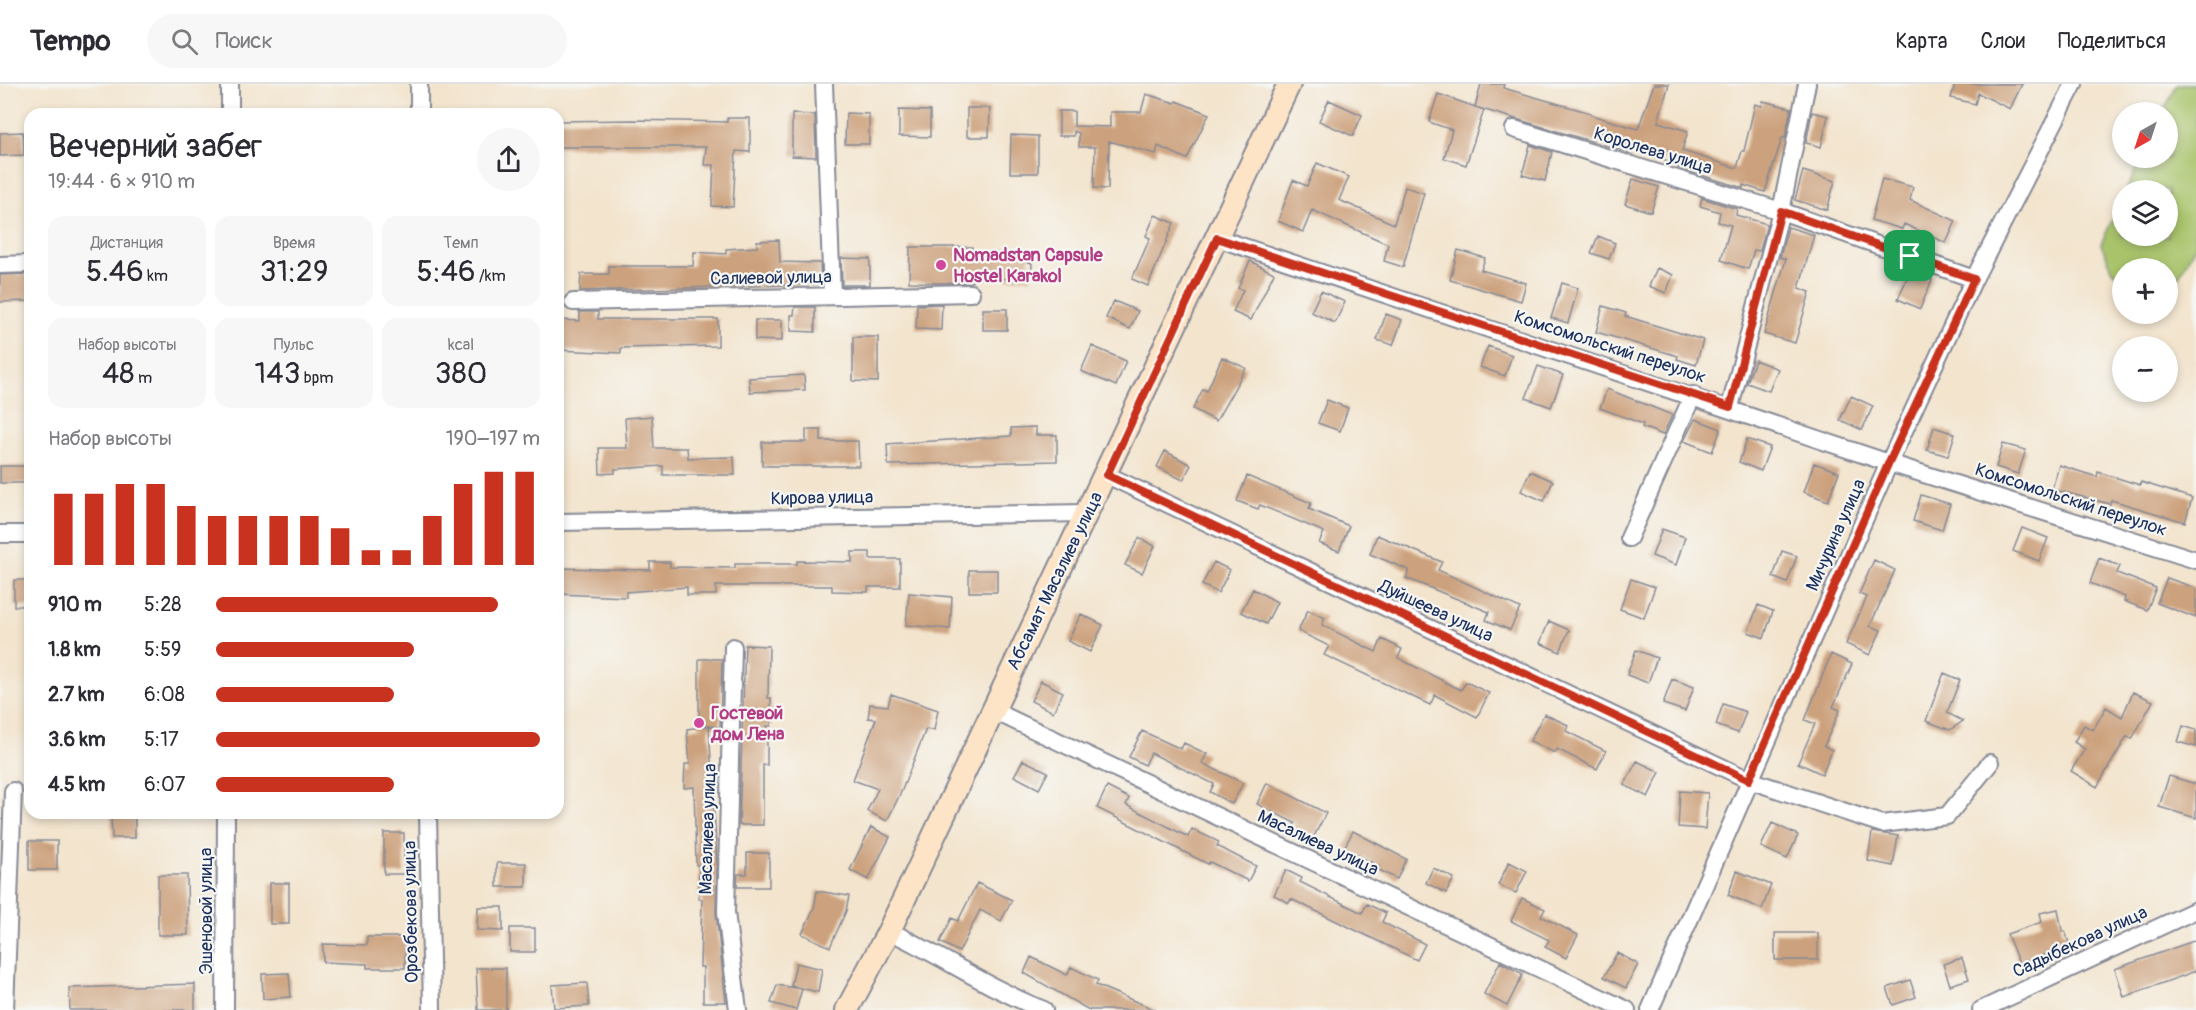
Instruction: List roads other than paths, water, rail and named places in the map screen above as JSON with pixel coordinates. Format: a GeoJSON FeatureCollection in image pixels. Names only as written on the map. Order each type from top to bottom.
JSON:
{"type":"FeatureCollection","features":[{"type":"Feature","properties":{"kind":"street"},"geometry":{"type":"LineString","coordinates":[[230,108],[231,84]]}},
{"type":"Feature","properties":{"kind":"street"},"geometry":{"type":"LineString","coordinates":[[419,84],[419,108]]}},
{"type":"Feature","properties":{"kind":"street"},"geometry":{"type":"LineString","coordinates":[[824,84],[832,296]]}},
{"type":"Feature","properties":{"kind":"street","name":"Абсамат Масалиев улица"},"geometry":{"type":"LineString","coordinates":[[847,1010],[889,931],[992,711],[1107,475],[1289,84]]}},
{"type":"Feature","properties":{"kind":"street"},"geometry":{"type":"LineString","coordinates":[[1730,407],[1781,211],[1807,84]]}},
{"type":"Feature","properties":{"kind":"street","name":"Мичурина улица"},"geometry":{"type":"LineString","coordinates":[[1650,1010],[1889,462],[1974,279],[2074,84]]}},
{"type":"Feature","properties":{"kind":"street","name":"Королева улица"},"geometry":{"type":"LineString","coordinates":[[1514,129],[1781,211],[1974,279]]}},
{"type":"Feature","properties":{"kind":"street","name":"Комсомольский переулок"},"geometry":{"type":"LineString","coordinates":[[1217,238],[1730,407],[1889,462],[2196,560]]}},
{"type":"Feature","properties":{"kind":"street"},"geometry":{"type":"LineString","coordinates":[[0,265],[24,264]]}},
{"type":"Feature","properties":{"kind":"street","name":"Салиевой улица"},"geometry":{"type":"LineString","coordinates":[[573,302],[971,293]]}},
{"type":"Feature","properties":{"kind":"street"},"geometry":{"type":"LineString","coordinates":[[1629,538],[1693,395]]}},
{"type":"Feature","properties":{"kind":"street","name":"Дуйшеева улица"},"geometry":{"type":"LineString","coordinates":[[1107,475],[1749,780],[1882,824],[1947,816],[1990,763]]}},
{"type":"Feature","properties":{"kind":"street","name":"Кирова улица"},"geometry":{"type":"LineString","coordinates":[[564,522],[1087,513]]}},
{"type":"Feature","properties":{"kind":"street"},"geometry":{"type":"LineString","coordinates":[[0,534],[24,534]]}},
{"type":"Feature","properties":{"kind":"street","name":"Масалиева улица"},"geometry":{"type":"LineString","coordinates":[[733,647],[726,912],[738,1010]]}},
{"type":"Feature","properties":{"kind":"street","name":"Масалиева улица"},"geometry":{"type":"LineString","coordinates":[[992,711],[1627,1010]]}},
{"type":"Feature","properties":{"kind":"street"},"geometry":{"type":"LineString","coordinates":[[5,1010],[13,791]]}},
{"type":"Feature","properties":{"kind":"street","name":"Эшеновой улица"},"geometry":{"type":"LineString","coordinates":[[225,1010],[226,819]]}},
{"type":"Feature","properties":{"kind":"street","name":"Орозбекова улица"},"geometry":{"type":"LineString","coordinates":[[428,819],[432,1010]]}},
{"type":"Feature","properties":{"kind":"street","name":"Садыбекова улица"},"geometry":{"type":"LineString","coordinates":[[1981,1010],[2196,910]]}},
{"type":"Feature","properties":{"kind":"street"},"geometry":{"type":"LineString","coordinates":[[889,931],[928,949],[1007,996],[1044,1010]]}},
{"type":"Feature","properties":{"kind":"place","name":"Nomadstan Capsule Hostel Karakol"},"geometry":{"type":"Point","coordinates":[941,265]}},
{"type":"Feature","properties":{"kind":"place","name":"Гостевой дом Лена"},"geometry":{"type":"Point","coordinates":[699,723]}}]}
